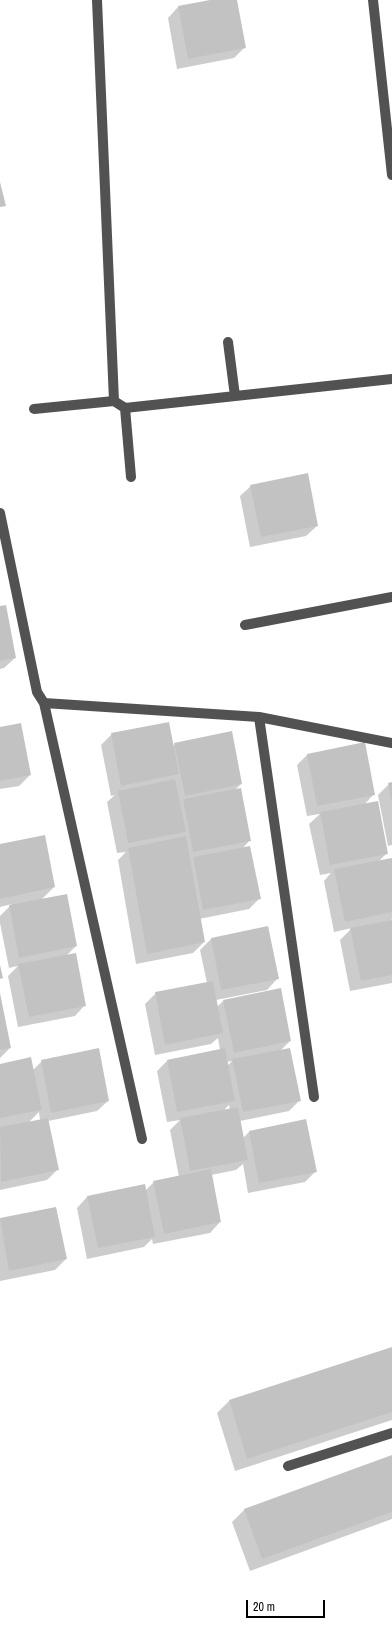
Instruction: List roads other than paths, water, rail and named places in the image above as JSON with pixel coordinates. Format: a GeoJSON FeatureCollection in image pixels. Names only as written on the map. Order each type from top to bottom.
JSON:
{"type":"FeatureCollection","features":[{"type":"Feature","properties":{"kind":"street"},"geometry":{"type":"LineString","coordinates":[[97,0],[114,401]]}},
{"type":"Feature","properties":{"kind":"street"},"geometry":{"type":"LineString","coordinates":[[372,0],[392,175]]}},
{"type":"Feature","properties":{"kind":"street"},"geometry":{"type":"LineString","coordinates":[[228,342],[235,396]]}},
{"type":"Feature","properties":{"kind":"street"},"geometry":{"type":"LineString","coordinates":[[34,409],[114,401],[126,408],[392,379]]}},
{"type":"Feature","properties":{"kind":"street"},"geometry":{"type":"LineString","coordinates":[[126,408],[131,477]]}},
{"type":"Feature","properties":{"kind":"street"},"geometry":{"type":"LineString","coordinates":[[0,513],[37,692],[44,703],[142,1140]]}},
{"type":"Feature","properties":{"kind":"street"},"geometry":{"type":"LineString","coordinates":[[245,625],[392,597]]}},
{"type":"Feature","properties":{"kind":"street"},"geometry":{"type":"LineString","coordinates":[[44,703],[259,717],[392,743]]}},
{"type":"Feature","properties":{"kind":"street"},"geometry":{"type":"LineString","coordinates":[[259,717],[314,1097]]}},
{"type":"Feature","properties":{"kind":"street"},"geometry":{"type":"LineString","coordinates":[[288,1466],[392,1433]]}}]}
